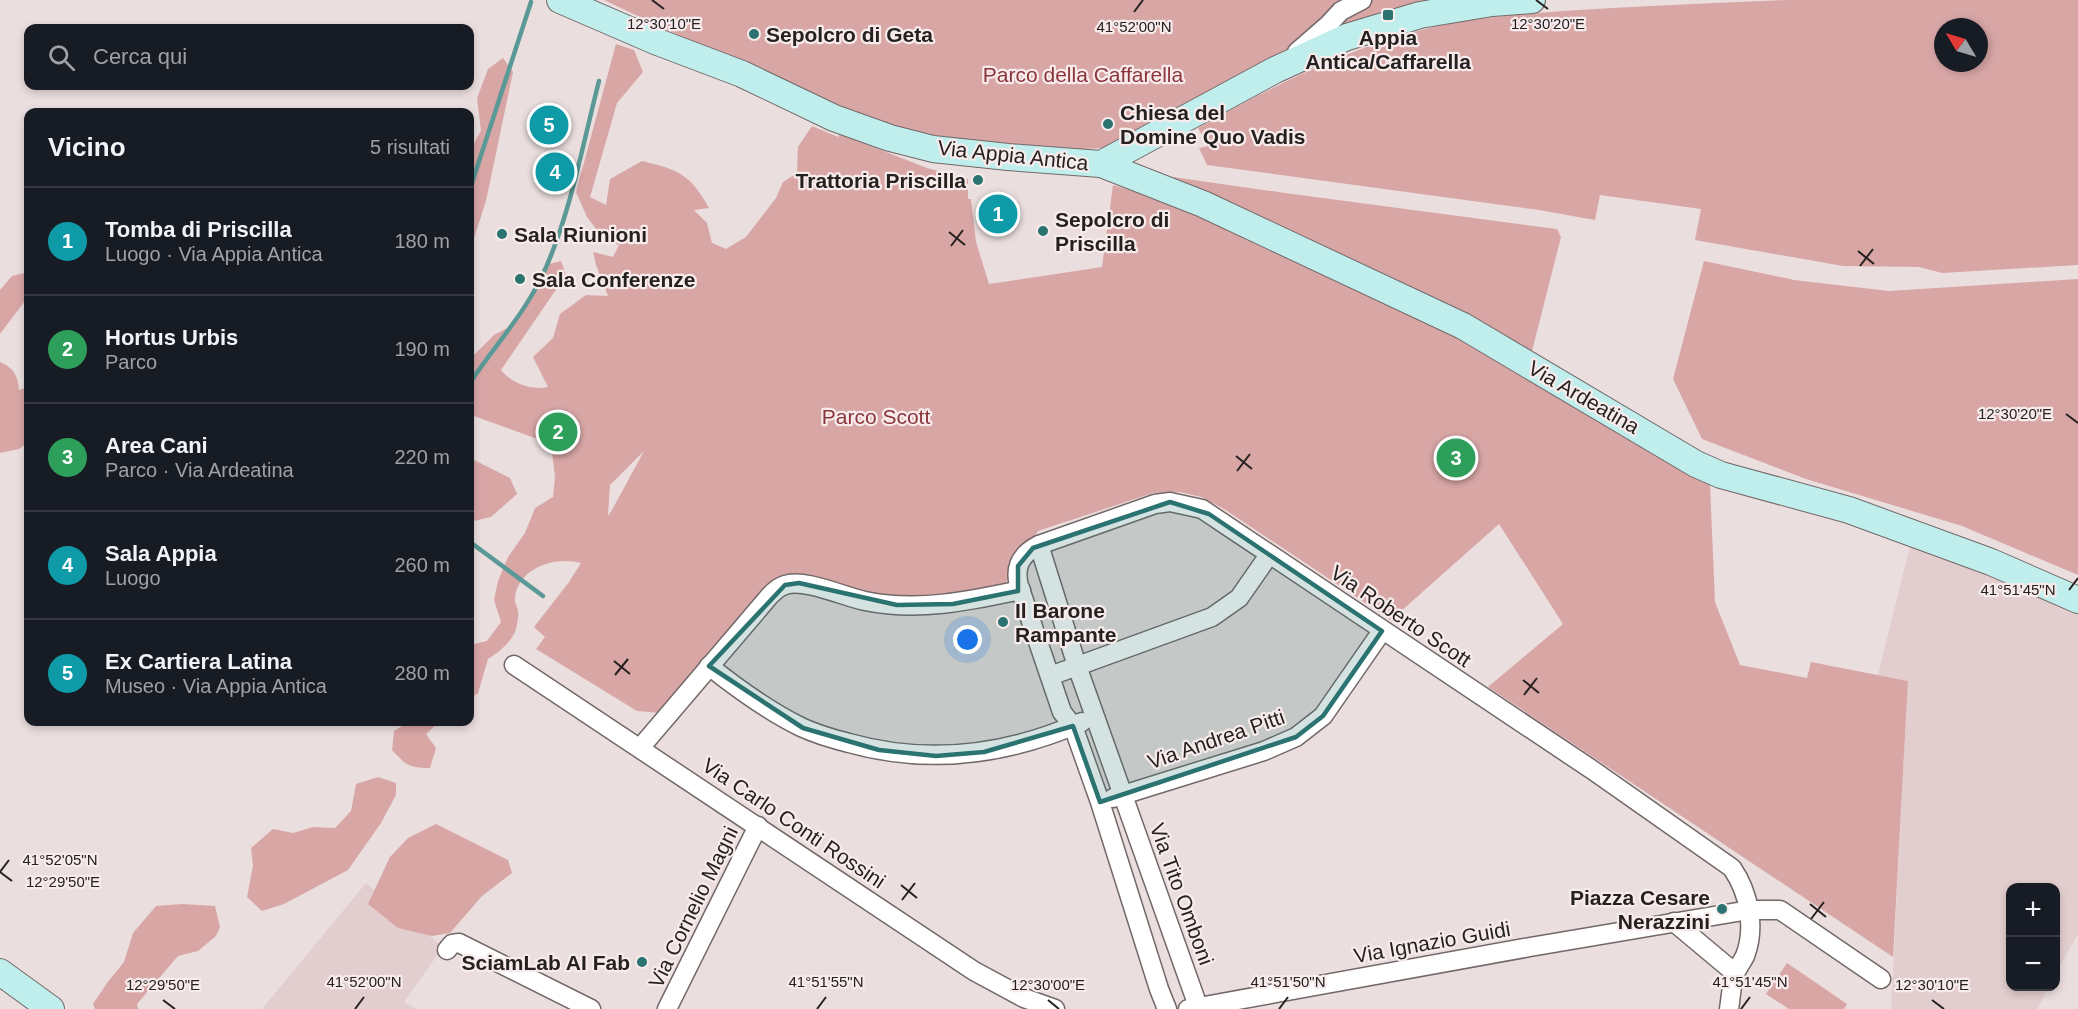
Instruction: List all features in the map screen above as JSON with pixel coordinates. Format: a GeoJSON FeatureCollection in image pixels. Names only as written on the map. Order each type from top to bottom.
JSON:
{"type":"FeatureCollection","features":[{"type":"Feature","properties":{"kind":"street","name":"Via Appia Antica"},"geometry":{"type":"LineString","coordinates":[[560,0],[655,41],[742,74],[834,118],[890,138],[933,149],[1101,164],[1275,70],[1347,38],[1420,15],[1492,3],[1532,0]]}},
{"type":"Feature","properties":{"kind":"street"},"geometry":{"type":"LineString","coordinates":[[1275,70],[1312,40],[1341,11],[1362,0]]}},
{"type":"Feature","properties":{"kind":"street","name":"Via Ardeatina"},"geometry":{"type":"LineString","coordinates":[[1101,164],[1203,204],[1463,326],[1696,464],[1721,475],[1849,510],[1990,562],[2078,600]]}},
{"type":"Feature","properties":{"kind":"street","name":"Via Roberto Scott"},"geometry":{"type":"LineString","coordinates":[[1039,545],[1155,504],[1170,502],[1202,509],[1591,769],[1717,857],[1732,868],[1739,878],[1744,887],[1749,910]]}},
{"type":"Feature","properties":{"kind":"street"},"geometry":{"type":"LineString","coordinates":[[1039,545],[1025,554],[1019,562],[1017,572],[1021,590],[1062,712],[1073,726],[1100,802],[1167,1009]]}},
{"type":"Feature","properties":{"kind":"street","name":"Via Tito Omboni"},"geometry":{"type":"LineString","coordinates":[[1039,545],[1077,666],[1194,1008]]}},
{"type":"Feature","properties":{"kind":"street"},"geometry":{"type":"LineString","coordinates":[[1050,676],[1200,623],[1218,614],[1239,598],[1269,555]]}},
{"type":"Feature","properties":{"kind":"street"},"geometry":{"type":"LineString","coordinates":[[640,748],[767,599],[785,585],[799,583],[863,601],[907,606],[953,604],[1021,590]]}},
{"type":"Feature","properties":{"kind":"street","name":"Via Andrea Pitti"},"geometry":{"type":"LineString","coordinates":[[1122,795],[1264,750],[1296,737],[1323,716],[1382,631]]}},
{"type":"Feature","properties":{"kind":"street","name":"Via Carlo Conti Rossini"},"geometry":{"type":"LineString","coordinates":[[514,665],[990,981],[1024,998],[1055,1009]]}},
{"type":"Feature","properties":{"kind":"street"},"geometry":{"type":"LineString","coordinates":[[709,666],[762,704],[803,728],[879,750],[926,756],[984,752],[1020,744],[1095,717]]}},
{"type":"Feature","properties":{"kind":"street"},"geometry":{"type":"LineString","coordinates":[[1100,802],[1122,795]]}},
{"type":"Feature","properties":{"kind":"street","name":"Via Cornelio Magni"},"geometry":{"type":"LineString","coordinates":[[667,1009],[758,826]]}},
{"type":"Feature","properties":{"kind":"street"},"geometry":{"type":"LineString","coordinates":[[1674,922],[1749,910],[1780,910],[1881,979]]}},
{"type":"Feature","properties":{"kind":"street"},"geometry":{"type":"LineString","coordinates":[[1729,1009],[1735,973],[1745,954],[1749,934],[1749,910]]}},
{"type":"Feature","properties":{"kind":"street"},"geometry":{"type":"LineString","coordinates":[[1674,922],[1735,973]]}},
{"type":"Feature","properties":{"kind":"street","name":"Via Ignazio Guidi"},"geometry":{"type":"LineString","coordinates":[[1194,1008],[1674,922]]}},
{"type":"Feature","properties":{"kind":"street"},"geometry":{"type":"LineString","coordinates":[[447,950],[452,944],[459,943],[591,1009]]}},
{"type":"Feature","properties":{"kind":"street"},"geometry":{"type":"LineString","coordinates":[[0,972],[51,1009]]}},
{"type":"Feature","properties":{"kind":"highlighted area"},"geometry":{"type":"Polygon","coordinates":[[[1170,502],[1209,514],[1382,631],[1323,716],[1296,737],[1100,802],[1073,726],[984,752],[936,756],[879,750],[803,728],[709,666],[785,585],[799,583],[897,605],[953,604],[1018,591],[1018,566],[1033,548],[1170,502]]]}},
{"type":"Feature","properties":{"kind":"shaded area"},"geometry":{"type":"Polygon","coordinates":[[[1912,538],[2078,605],[2078,934],[2060,966],[2060,883],[2006,883],[2006,991],[2047,991],[2037,1009],[1891,1009],[1908,681],[1878,675],[1912,538]]]}},
{"type":"Feature","properties":{"kind":"shaded area"},"geometry":{"type":"Polygon","coordinates":[[[366,883],[443,947],[404,1002],[417,1009],[262,1009],[366,883]]]}},
{"type":"Feature","properties":{"kind":"green space","name":"Parco della Caffarella"},"geometry":{"type":"Polygon","coordinates":[[[604,0],[1439,0],[1104,148],[1082,149],[1009,145],[893,130],[739,64],[604,0]]]}},
{"type":"Feature","properties":{"kind":"green space"},"geometry":{"type":"Polygon","coordinates":[[[1786,0],[2078,0],[2078,265],[1942,273],[1919,267],[1843,266],[1695,240],[1701,209],[1600,195],[1595,220],[1539,210],[1207,165],[1199,148],[1208,146],[1198,128],[1303,73],[1385,41],[1414,32],[1469,21],[1526,14],[1786,0]]]}},
{"type":"Feature","properties":{"kind":"green space","name":"Parco Scott"},"geometry":{"type":"Polygon","coordinates":[[[616,44],[634,50],[643,72],[617,103],[590,197],[606,205],[610,179],[642,161],[665,167],[682,175],[696,188],[709,208],[694,210],[707,223],[712,243],[726,249],[746,237],[776,198],[783,182],[797,173],[798,147],[812,126],[838,137],[840,134],[927,168],[968,179],[968,199],[971,199],[976,242],[989,284],[1102,267],[1113,185],[1201,211],[1457,333],[1710,484],[1715,602],[1740,665],[1807,678],[1811,662],[1908,681],[1893,957],[1488,687],[1563,624],[1499,524],[1391,620],[1224,509],[1201,497],[1180,492],[1153,493],[1038,531],[1001,590],[898,600],[789,577],[661,713],[637,711],[536,649],[545,637],[534,627],[581,563],[561,561],[540,566],[523,578],[515,599],[518,618],[514,634],[505,646],[488,659],[478,693],[474,696],[474,644],[487,641],[501,622],[494,600],[498,581],[508,557],[525,533],[535,508],[553,497],[555,477],[551,444],[474,416],[474,355],[494,335],[515,324],[545,265],[561,261],[566,275],[501,370],[510,379],[522,385],[535,388],[548,387],[533,357],[553,338],[560,314],[586,295],[608,296],[593,252],[613,257],[619,245],[602,237],[587,217],[576,192],[616,44]],[[644,451],[610,485],[608,516],[612,510],[644,451]]]}},
{"type":"Feature","properties":{"kind":"green space"},"geometry":{"type":"Polygon","coordinates":[[[503,58],[513,72],[486,201],[474,238],[474,143],[481,131],[477,98],[488,69],[503,58]]]}},
{"type":"Feature","properties":{"kind":"green space"},"geometry":{"type":"Polygon","coordinates":[[[1173,177],[1557,229],[1561,237],[1530,359],[1172,184],[1173,177]]]}},
{"type":"Feature","properties":{"kind":"green space"},"geometry":{"type":"Polygon","coordinates":[[[1704,261],[1794,280],[1889,291],[2078,279],[2078,575],[1962,526],[1806,479],[1702,439],[1673,379],[1704,261]]]}},
{"type":"Feature","properties":{"kind":"green space"},"geometry":{"type":"Polygon","coordinates":[[[24,273],[24,302],[0,334],[0,290],[12,276],[24,273]]]}},
{"type":"Feature","properties":{"kind":"green space"},"geometry":{"type":"Polygon","coordinates":[[[0,362],[14,373],[19,390],[24,388],[24,445],[19,449],[0,453],[0,362]]]}},
{"type":"Feature","properties":{"kind":"green space"},"geometry":{"type":"Polygon","coordinates":[[[474,460],[510,478],[517,494],[491,517],[474,521],[474,460]]]}},
{"type":"Feature","properties":{"kind":"green space"},"geometry":{"type":"Polygon","coordinates":[[[402,726],[435,726],[426,734],[436,748],[430,768],[408,765],[392,750],[394,731],[402,726]]]}},
{"type":"Feature","properties":{"kind":"green space"},"geometry":{"type":"Polygon","coordinates":[[[378,777],[396,783],[396,795],[381,823],[348,870],[284,904],[262,911],[247,897],[253,866],[251,848],[273,829],[293,833],[313,827],[335,828],[351,811],[356,784],[378,777]]]}},
{"type":"Feature","properties":{"kind":"green space"},"geometry":{"type":"Polygon","coordinates":[[[436,824],[508,860],[512,873],[482,896],[450,933],[432,936],[398,928],[368,904],[390,857],[408,838],[436,824]]]}},
{"type":"Feature","properties":{"kind":"green space"},"geometry":{"type":"Polygon","coordinates":[[[182,904],[215,906],[220,927],[216,936],[198,951],[178,956],[137,1004],[138,1009],[95,1009],[93,1004],[124,962],[133,933],[156,906],[182,904]]]}},
{"type":"Feature","properties":{"kind":"green space"},"geometry":{"type":"Polygon","coordinates":[[[1787,963],[1847,1004],[1844,1009],[1789,1009],[1766,994],[1787,963]]]}},
{"type":"Feature","properties":{"kind":"waterway"},"geometry":{"type":"LineString","coordinates":[[474,177],[531,2]]}},
{"type":"Feature","properties":{"kind":"waterway"},"geometry":{"type":"LineString","coordinates":[[474,377],[531,297],[556,244],[570,198],[599,81]]}},
{"type":"Feature","properties":{"kind":"waterway"},"geometry":{"type":"LineString","coordinates":[[474,545],[543,596]]}},
{"type":"Feature","properties":{"kind":"place","name":"Appia Antica/Caffarella"},"geometry":{"type":"Point","coordinates":[1388,15]}},
{"type":"Feature","properties":{"kind":"place","name":"Sepolcro di Geta"},"geometry":{"type":"Point","coordinates":[754,34]}},
{"type":"Feature","properties":{"kind":"place","name":"Chiesa del Domine Quo Vadis"},"geometry":{"type":"Point","coordinates":[1108,124]}},
{"type":"Feature","properties":{"kind":"place","name":"Ex Cartiera Latina"},"geometry":{"type":"Point","coordinates":[549,125]}},
{"type":"Feature","properties":{"kind":"place","name":"Sala Appia"},"geometry":{"type":"Point","coordinates":[555,172]}},
{"type":"Feature","properties":{"kind":"place","name":"Trattoria Priscilla"},"geometry":{"type":"Point","coordinates":[978,180]}},
{"type":"Feature","properties":{"kind":"place","name":"Tomba di Priscilla"},"geometry":{"type":"Point","coordinates":[998,214]}},
{"type":"Feature","properties":{"kind":"place","name":"Sepolcro di Priscilla"},"geometry":{"type":"Point","coordinates":[1043,231]}},
{"type":"Feature","properties":{"kind":"place","name":"Sala Riunioni"},"geometry":{"type":"Point","coordinates":[502,234]}},
{"type":"Feature","properties":{"kind":"place","name":"Sala Conferenze"},"geometry":{"type":"Point","coordinates":[520,279]}},
{"type":"Feature","properties":{"kind":"place","name":"Hortus Urbis"},"geometry":{"type":"Point","coordinates":[558,432]}},
{"type":"Feature","properties":{"kind":"place","name":"Area Cani"},"geometry":{"type":"Point","coordinates":[1456,458]}},
{"type":"Feature","properties":{"kind":"place","name":"Il Barone Rampante"},"geometry":{"type":"Point","coordinates":[1003,622]}},
{"type":"Feature","properties":{"kind":"place","name":"Piazza Cesare Nerazzini"},"geometry":{"type":"Point","coordinates":[1722,909]}},
{"type":"Feature","properties":{"kind":"place","name":"SciamLab AI Fab"},"geometry":{"type":"Point","coordinates":[642,962]}}]}
